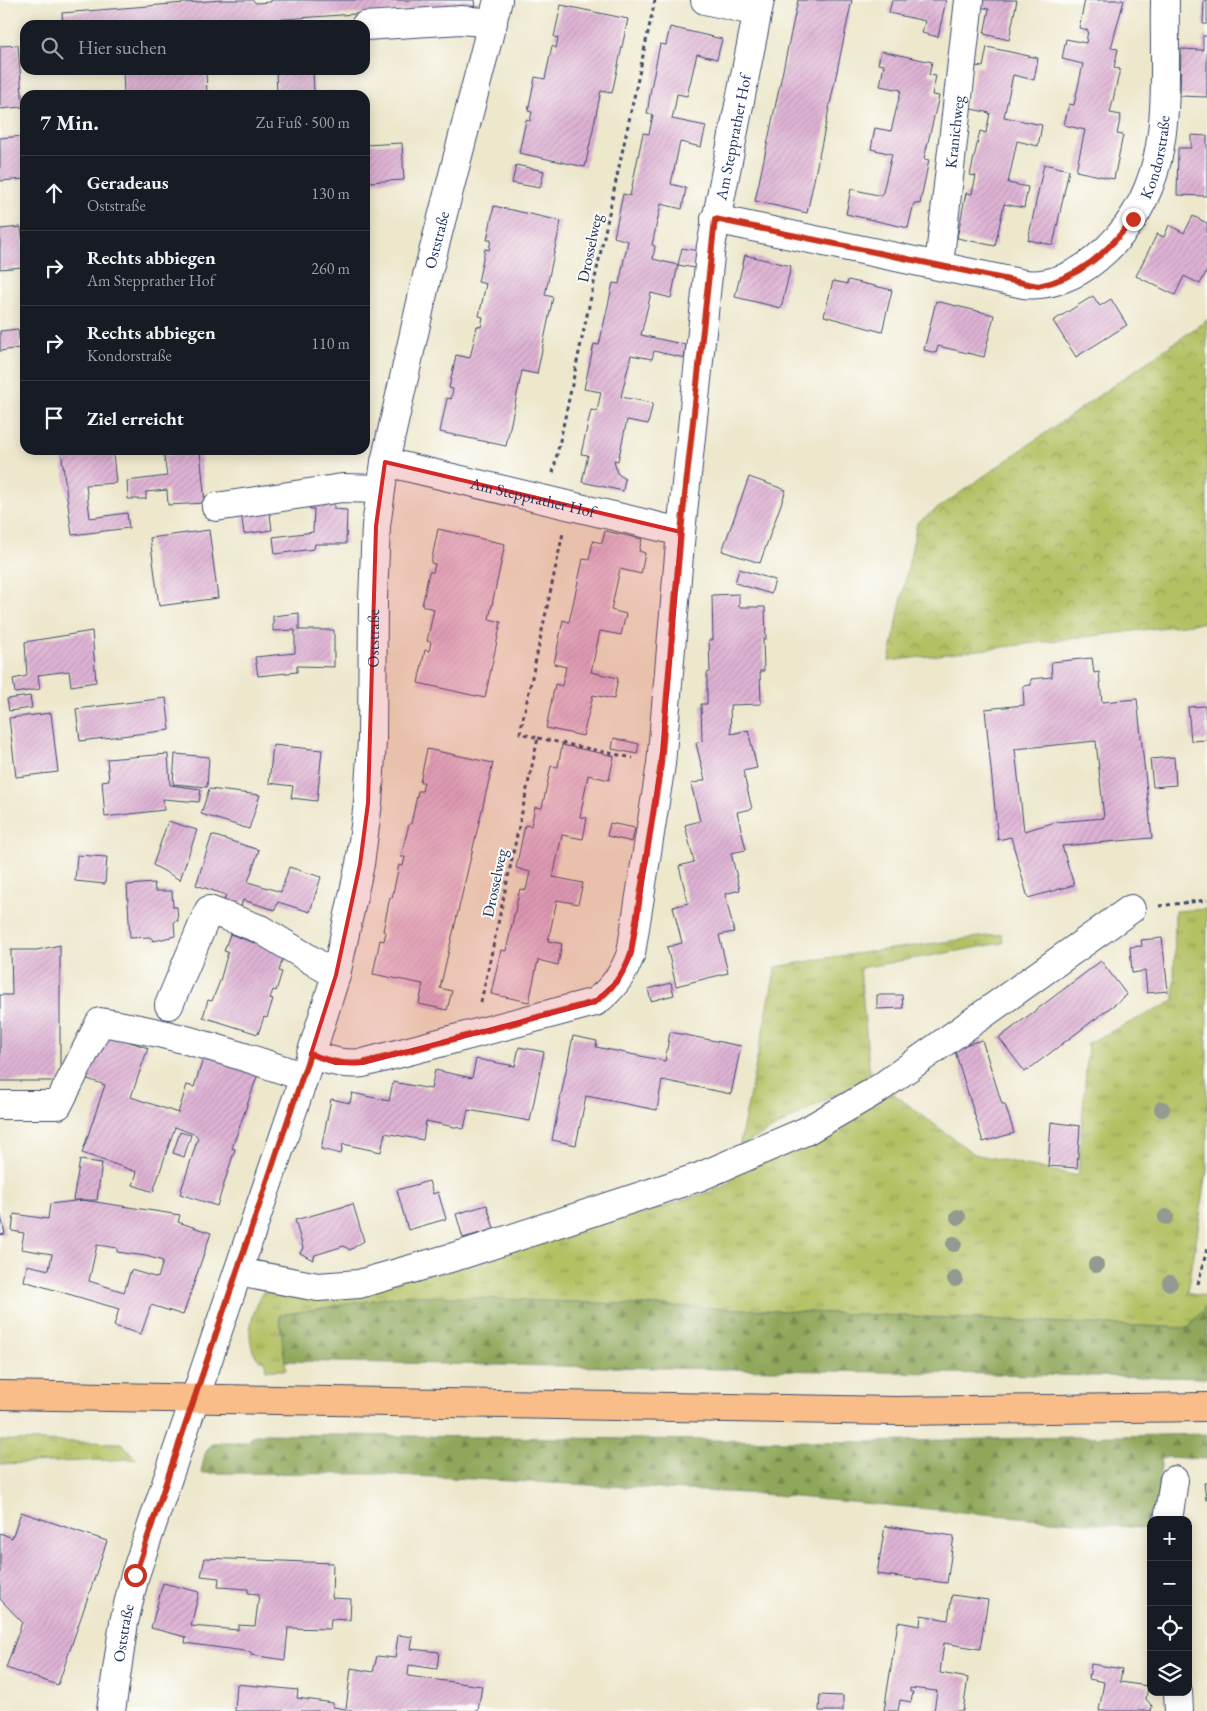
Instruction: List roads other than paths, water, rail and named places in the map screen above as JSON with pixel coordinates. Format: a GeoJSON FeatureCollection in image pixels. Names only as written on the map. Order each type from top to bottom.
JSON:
{"type":"FeatureCollection","features":[{"type":"Feature","properties":{"kind":"main road"},"geometry":{"type":"LineString","coordinates":[[0,1395],[896,1411],[1207,1407]]}},
{"type":"Feature","properties":{"kind":"street","name":"Am Stepprather Hof"},"geometry":{"type":"LineString","coordinates":[[0,1105],[58,1106],[100,1022],[128,1026],[248,1057],[307,1066],[335,1062],[350,1064],[595,1002],[618,981],[631,953],[661,764],[681,532],[715,219],[759,6],[705,0]]}},
{"type":"Feature","properties":{"kind":"street","name":"Kranichweg"},"geometry":{"type":"LineString","coordinates":[[939,265],[969,0]]}},
{"type":"Feature","properties":{"kind":"street","name":"Kondorstraße"},"geometry":{"type":"LineString","coordinates":[[715,219],[1038,286],[1052,283],[1091,264],[1122,235],[1143,203],[1151,185],[1159,160],[1162,132],[1165,0]]}},
{"type":"Feature","properties":{"kind":"street"},"geometry":{"type":"LineString","coordinates":[[370,26],[461,20],[495,11]]}},
{"type":"Feature","properties":{"kind":"street","name":"Oststraße"},"geometry":{"type":"LineString","coordinates":[[111,1711],[124,1622],[135,1575],[336,975],[359,870],[368,803],[372,740],[373,583],[376,526],[385,462],[427,276],[495,11]]}},
{"type":"Feature","properties":{"kind":"street","name":"Am Stepprather Hof"},"geometry":{"type":"LineString","coordinates":[[385,462],[681,532]]}},
{"type":"Feature","properties":{"kind":"street"},"geometry":{"type":"LineString","coordinates":[[216,507],[342,488],[381,489]]}},
{"type":"Feature","properties":{"kind":"street"},"geometry":{"type":"LineString","coordinates":[[238,1272],[318,1287],[359,1284],[464,1254],[699,1177],[806,1131],[840,1112],[914,1066],[1131,909]]}},
{"type":"Feature","properties":{"kind":"street"},"geometry":{"type":"LineString","coordinates":[[168,1005],[209,910],[260,929],[336,975]]}},
{"type":"Feature","properties":{"kind":"street"},"geometry":{"type":"LineString","coordinates":[[1169,1516],[1174,1480]]}},
{"type":"Feature","properties":{"kind":"street"},"geometry":{"type":"LineString","coordinates":[[1178,1696],[1180,1711]]}}]}
